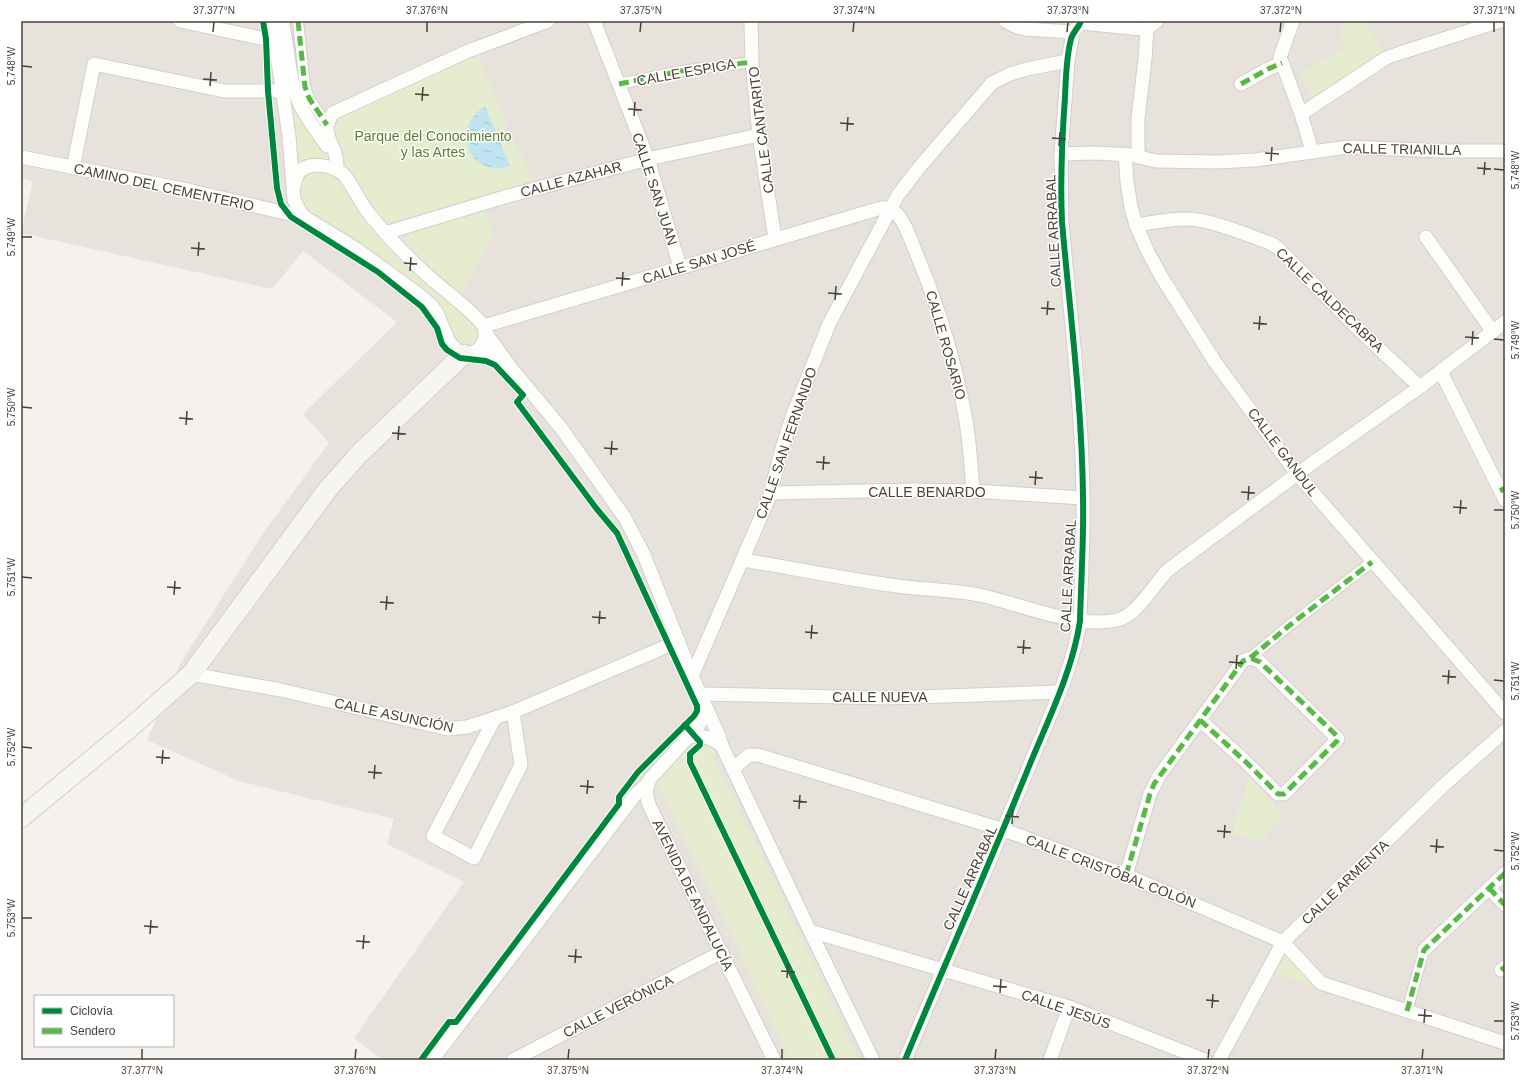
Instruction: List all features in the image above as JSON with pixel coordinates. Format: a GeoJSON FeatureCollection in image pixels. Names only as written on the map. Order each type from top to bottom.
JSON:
{"type":"FeatureCollection","features":[{"type":"Feature","properties":{"kind":"main road"},"geometry":{"type":"LineString","coordinates":[[21,818],[131,727],[191,674],[333,484],[360,453],[471,352]]}},
{"type":"Feature","properties":{"kind":"street"},"geometry":{"type":"LineString","coordinates":[[180,21],[206,24],[275,41]]}},
{"type":"Feature","properties":{"kind":"street"},"geometry":{"type":"LineString","coordinates":[[272,21],[275,41],[288,86],[296,96],[364,207],[385,233],[415,264],[485,329],[511,368],[561,428],[625,518],[644,555],[692,676],[722,746],[873,1060]]}},
{"type":"Feature","properties":{"kind":"street"},"geometry":{"type":"LineString","coordinates":[[282,21],[296,206],[306,218],[355,248],[421,296],[431,305],[449,342],[459,352],[471,352],[511,368]]}},
{"type":"Feature","properties":{"kind":"street"},"geometry":{"type":"LineString","coordinates":[[298,21],[305,87],[309,98],[326,125],[340,168]]}},
{"type":"Feature","properties":{"kind":"street"},"geometry":{"type":"LineString","coordinates":[[326,125],[333,113],[466,52],[548,21]]}},
{"type":"Feature","properties":{"kind":"street","name":"CALLE SAN JUAN"},"geometry":{"type":"LineString","coordinates":[[594,21],[648,158],[680,267]]}},
{"type":"Feature","properties":{"kind":"street","name":"CALLE CANTARITO"},"geometry":{"type":"LineString","coordinates":[[751,21],[752,62],[759,136],[775,239]]}},
{"type":"Feature","properties":{"kind":"street"},"geometry":{"type":"LineString","coordinates":[[1005,21],[1025,29],[1078,25],[1152,25]]}},
{"type":"Feature","properties":{"kind":"street"},"geometry":{"type":"LineString","coordinates":[[1293,21],[1280,57],[1301,114],[1312,151]]}},
{"type":"Feature","properties":{"kind":"street"},"geometry":{"type":"LineString","coordinates":[[1301,114],[1386,58],[1500,21]]}},
{"type":"Feature","properties":{"kind":"street","name":"CALLE ARRABAL"},"geometry":{"type":"LineString","coordinates":[[905,1060],[942,970],[1004,830],[1059,692],[1075,645],[1080,621],[1083,498],[1080,411],[1062,222],[1061,154],[1068,61],[1078,25]]}},
{"type":"Feature","properties":{"kind":"street","name":"CALLE GANDUL"},"geometry":{"type":"LineString","coordinates":[[1152,25],[1145,59],[1138,119],[1127,182],[1131,207],[1136,225],[1148,252],[1200,340],[1297,474],[1505,713]]}},
{"type":"Feature","properties":{"kind":"street","name":"CALLE SAN FERNANDO"},"geometry":{"type":"LineString","coordinates":[[692,676],[771,493],[783,445],[792,417],[829,324],[898,195],[917,170],[992,83],[1010,74],[1027,69],[1068,61]]}},
{"type":"Feature","properties":{"kind":"street","name":"CALLE ESPIGA"},"geometry":{"type":"LineString","coordinates":[[619,84],[681,71],[752,62]]}},
{"type":"Feature","properties":{"kind":"street"},"geometry":{"type":"LineString","coordinates":[[1241,84],[1282,63]]}},
{"type":"Feature","properties":{"kind":"street"},"geometry":{"type":"LineString","coordinates":[[73,168],[94,64],[224,91],[288,86]]}},
{"type":"Feature","properties":{"kind":"street","name":"CALLE AZAHAR"},"geometry":{"type":"LineString","coordinates":[[385,233],[508,196],[648,158],[759,136]]}},
{"type":"Feature","properties":{"kind":"street","name":"CALLE TRIANILLA"},"geometry":{"type":"LineString","coordinates":[[1061,154],[1095,153],[1132,156],[1156,160],[1236,162],[1348,147],[1442,151],[1505,151]]}},
{"type":"Feature","properties":{"kind":"street","name":"CAMINO DEL CEMENTERIO"},"geometry":{"type":"LineString","coordinates":[[21,157],[188,190],[306,218]]}},
{"type":"Feature","properties":{"kind":"street"},"geometry":{"type":"LineString","coordinates":[[269,209],[281,204],[294,189],[296,176],[312,165],[340,168]]}},
{"type":"Feature","properties":{"kind":"street","name":"CALLE SAN JOSÉ"},"geometry":{"type":"LineString","coordinates":[[485,329],[680,267],[881,208],[891,208]]}},
{"type":"Feature","properties":{"kind":"street","name":"CALLE ROSARIO"},"geometry":{"type":"LineString","coordinates":[[891,208],[900,216],[923,270],[960,386],[971,454],[973,491]]}},
{"type":"Feature","properties":{"kind":"street","name":"CALLE CALDECABRA"},"geometry":{"type":"LineString","coordinates":[[1136,225],[1170,220],[1198,220],[1270,243],[1277,247],[1358,328],[1420,387]]}},
{"type":"Feature","properties":{"kind":"street"},"geometry":{"type":"LineString","coordinates":[[1426,237],[1493,332]]}},
{"type":"Feature","properties":{"kind":"street"},"geometry":{"type":"LineString","coordinates":[[743,560],[890,585],[983,596],[1024,608],[1080,621],[1116,621],[1130,614],[1136,609],[1168,570],[1297,474],[1441,372],[1505,322]]}},
{"type":"Feature","properties":{"kind":"street"},"geometry":{"type":"LineString","coordinates":[[471,352],[485,340],[485,329]]}},
{"type":"Feature","properties":{"kind":"street"},"geometry":{"type":"LineString","coordinates":[[1441,372],[1503,493]]}},
{"type":"Feature","properties":{"kind":"street","name":"CALLE BENARDO"},"geometry":{"type":"LineString","coordinates":[[771,493],[912,490],[973,491],[1083,498]]}},
{"type":"Feature","properties":{"kind":"street"},"geometry":{"type":"LineString","coordinates":[[1126,875],[1154,784],[1243,661],[1250,658],[1372,562]]}},
{"type":"Feature","properties":{"kind":"street","name":"CALLE ASUNCIÓN"},"geometry":{"type":"LineString","coordinates":[[191,674],[281,690],[448,728],[463,728],[513,712],[679,641]]}},
{"type":"Feature","properties":{"kind":"street"},"geometry":{"type":"LineString","coordinates":[[1200,720],[1278,794],[1281,795],[1284,794],[1338,739],[1260,662],[1250,658]]}},
{"type":"Feature","properties":{"kind":"street","name":"CALLE NUEVA"},"geometry":{"type":"LineString","coordinates":[[701,697],[887,698],[1059,692]]}},
{"type":"Feature","properties":{"kind":"street"},"geometry":{"type":"LineString","coordinates":[[432,1060],[635,795],[648,784],[655,773],[696,730],[702,719],[701,697]]}},
{"type":"Feature","properties":{"kind":"street"},"geometry":{"type":"LineString","coordinates":[[495,718],[433,836],[474,858],[521,766],[513,712]]}},
{"type":"Feature","properties":{"kind":"street","name":"CALLE ARMENTA"},"geometry":{"type":"LineString","coordinates":[[1220,1060],[1283,942],[1444,785],[1505,731]]}},
{"type":"Feature","properties":{"kind":"street"},"geometry":{"type":"LineString","coordinates":[[689,737],[697,736],[710,738],[722,746]]}},
{"type":"Feature","properties":{"kind":"street","name":"CALLE CRISTÓBAL COLÓN"},"geometry":{"type":"LineString","coordinates":[[733,769],[749,755],[758,755],[1004,830],[1126,875],[1283,942]]}},
{"type":"Feature","properties":{"kind":"street","name":"AVENIDA DE ANDALUCÍA"},"geometry":{"type":"LineString","coordinates":[[648,784],[646,796],[650,807],[774,1060]]}},
{"type":"Feature","properties":{"kind":"street"},"geometry":{"type":"LineString","coordinates":[[1407,1011],[1424,950],[1505,873]]}},
{"type":"Feature","properties":{"kind":"street"},"geometry":{"type":"LineString","coordinates":[[1489,888],[1505,905]]}},
{"type":"Feature","properties":{"kind":"street","name":"CALLE JESÚS"},"geometry":{"type":"LineString","coordinates":[[810,931],[1069,1007],[1206,1060]]}},
{"type":"Feature","properties":{"kind":"street"},"geometry":{"type":"LineString","coordinates":[[1283,942],[1321,983],[1505,1043]]}},
{"type":"Feature","properties":{"kind":"street","name":"CALLE VERÓNICA"},"geometry":{"type":"LineString","coordinates":[[514,1060],[722,952]]}},
{"type":"Feature","properties":{"kind":"street"},"geometry":{"type":"LineString","coordinates":[[1050,1060],[1069,1007]]}},
{"type":"Feature","properties":{"kind":"shaded area"},"geometry":{"type":"Polygon","coordinates":[[[21,21],[1505,21],[1505,1060],[383,1060],[354,1038],[464,882],[387,844],[394,819],[239,781],[147,740],[181,662],[264,532],[329,443],[303,414],[397,322],[303,251],[272,289],[21,233],[33,181],[21,178],[21,21]]]}},
{"type":"Feature","properties":{"kind":"green space"},"geometry":{"type":"Polygon","coordinates":[[[1345,21],[1364,21],[1383,53],[1314,99],[1299,74],[1346,48],[1340,36],[1345,21]]]}},
{"type":"Feature","properties":{"kind":"green space","name":"Parque del Conocimiento y las Artes"},"geometry":{"type":"Polygon","coordinates":[[[478,56],[507,125],[495,130],[499,141],[512,135],[533,181],[397,221],[383,221],[369,204],[334,143],[331,121],[336,116],[478,56]]]}},
{"type":"Feature","properties":{"kind":"green space"},"geometry":{"type":"Polygon","coordinates":[[[291,94],[331,159],[313,159],[297,167],[291,94]]]}},
{"type":"Feature","properties":{"kind":"green space"},"geometry":{"type":"Polygon","coordinates":[[[322,170],[339,176],[479,326],[479,339],[475,345],[465,347],[458,344],[453,338],[449,326],[304,207],[301,193],[302,183],[309,175],[322,170]]]}},
{"type":"Feature","properties":{"kind":"green space"},"geometry":{"type":"Polygon","coordinates":[[[486,210],[493,234],[462,293],[416,257],[407,246],[406,238],[410,232],[415,229],[486,210]]]}},
{"type":"Feature","properties":{"kind":"green space"},"geometry":{"type":"Polygon","coordinates":[[[704,740],[716,749],[713,758],[774,881],[859,1060],[790,1060],[734,940],[655,780],[688,746],[692,743],[704,740]]]}},
{"type":"Feature","properties":{"kind":"green space"},"geometry":{"type":"Polygon","coordinates":[[[1249,777],[1283,816],[1261,841],[1232,834],[1249,777]]]}},
{"type":"Feature","properties":{"kind":"green space"},"geometry":{"type":"Polygon","coordinates":[[[1286,950],[1317,988],[1275,973],[1286,950]]]}},
{"type":"Feature","properties":{"kind":"water"},"geometry":{"type":"Polygon","coordinates":[[[485,106],[510,166],[496,168],[485,166],[475,159],[469,150],[466,139],[468,127],[474,116],[485,106]]]}},
{"type":"Feature","properties":{"kind":"marked path"},"geometry":{"type":"LineString","coordinates":[[298,21],[305,87],[309,98],[327,125]]}},
{"type":"Feature","properties":{"kind":"marked path"},"geometry":{"type":"LineString","coordinates":[[619,84],[681,71],[752,62]]}},
{"type":"Feature","properties":{"kind":"marked path"},"geometry":{"type":"LineString","coordinates":[[1241,84],[1282,63]]}},
{"type":"Feature","properties":{"kind":"marked path"},"geometry":{"type":"LineString","coordinates":[[1500,491],[1505,488]]}},
{"type":"Feature","properties":{"kind":"marked path"},"geometry":{"type":"LineString","coordinates":[[1126,875],[1154,784],[1243,661],[1250,658],[1372,562]]}},
{"type":"Feature","properties":{"kind":"marked path"},"geometry":{"type":"LineString","coordinates":[[1200,720],[1278,794],[1284,794],[1337,741],[1337,736],[1260,662],[1250,658]]}},
{"type":"Feature","properties":{"kind":"marked path"},"geometry":{"type":"LineString","coordinates":[[1407,1011],[1424,950],[1505,873]]}},
{"type":"Feature","properties":{"kind":"marked path"},"geometry":{"type":"LineString","coordinates":[[1489,888],[1505,905]]}},
{"type":"Feature","properties":{"kind":"marked path"},"geometry":{"type":"LineString","coordinates":[[1501,970],[1505,967]]}},
{"type":"Feature","properties":{"kind":"cycle path"},"geometry":{"type":"LineString","coordinates":[[263,21],[266,39],[268,91],[277,188],[281,204],[291,217],[378,272],[422,307],[437,328],[442,344],[447,350],[460,358],[486,361],[495,365],[523,395],[517,402],[596,508],[617,533],[697,706],[697,711],[694,716],[638,772],[619,797],[619,804],[456,1022],[449,1022],[421,1060]]}},
{"type":"Feature","properties":{"kind":"cycle path"},"geometry":{"type":"LineString","coordinates":[[905,1060],[1060,693],[1077,639],[1080,621],[1083,528],[1082,463],[1078,394],[1062,222],[1061,191],[1067,61],[1071,39],[1081,21]]}},
{"type":"Feature","properties":{"kind":"cycle path"},"geometry":{"type":"LineString","coordinates":[[685,725],[700,742],[700,745],[690,754],[690,762],[833,1060]]}}]}
